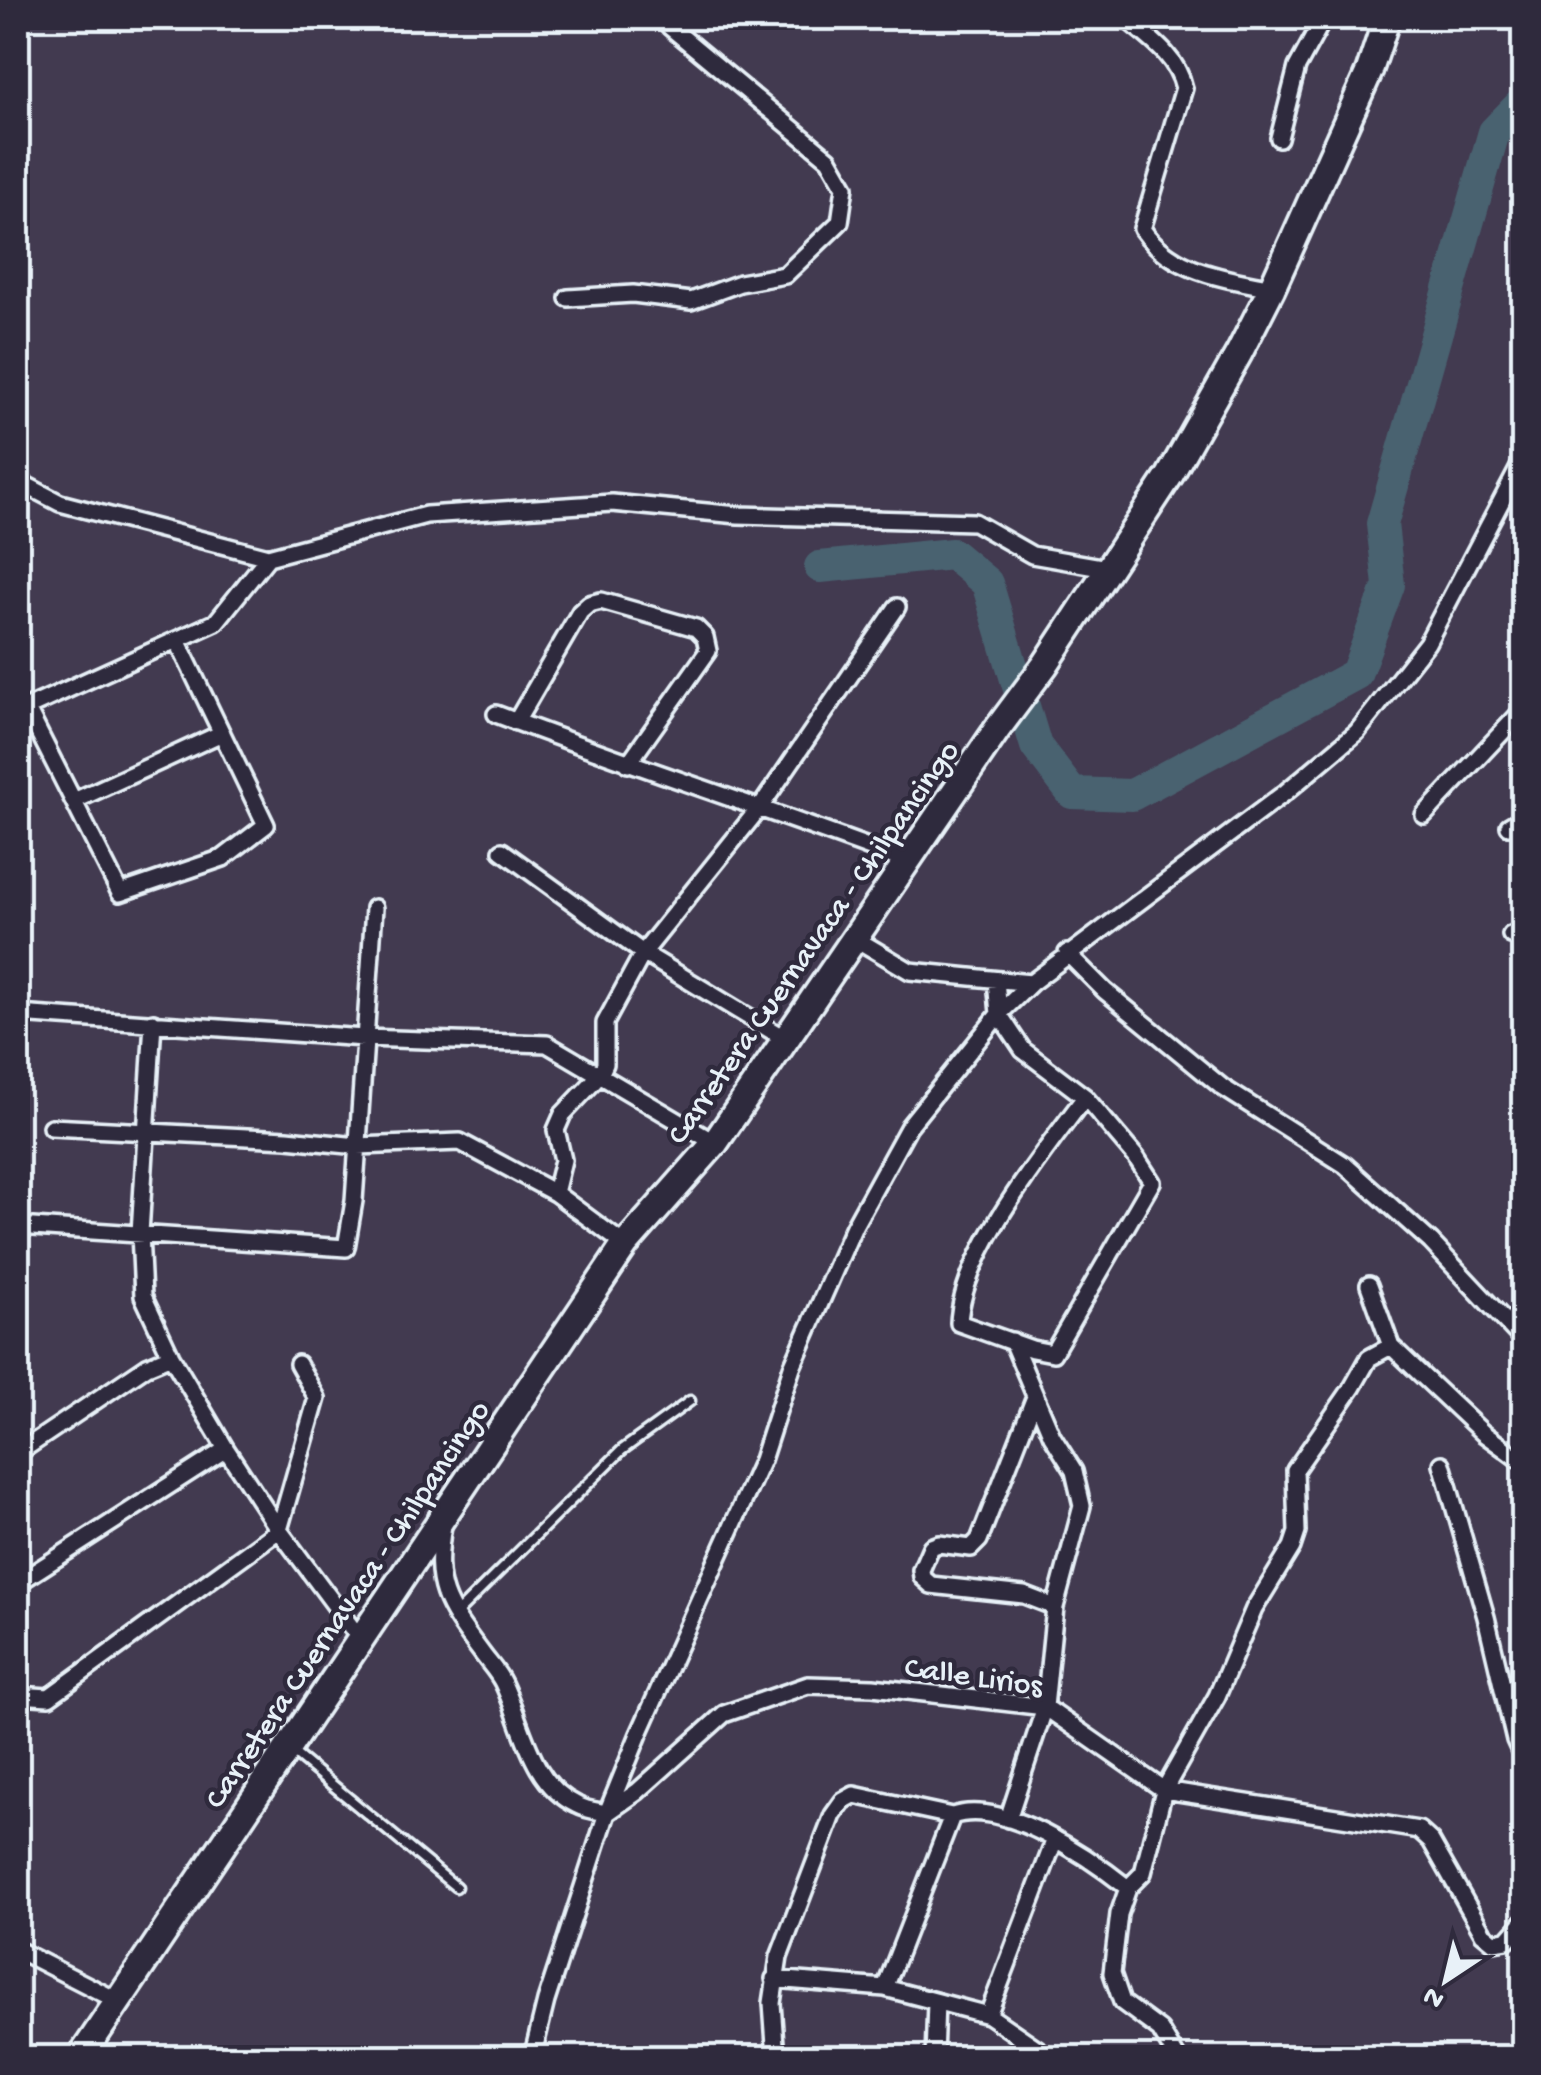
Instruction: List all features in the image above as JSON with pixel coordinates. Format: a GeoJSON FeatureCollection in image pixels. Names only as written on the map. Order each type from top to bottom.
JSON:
{"type":"FeatureCollection","features":[{"type":"Feature","properties":{"kind":"main road","name":"Carretera Cuernavaca - Chilpancingo"},"geometry":{"type":"LineString","coordinates":[[80,2058],[625,1245],[715,1143],[1045,665],[1170,475],[1272,288],[1369,72],[1386,18]]}},
{"type":"Feature","properties":{"kind":"street"},"geometry":{"type":"LineString","coordinates":[[568,298],[633,294],[691,301],[740,283],[785,275],[840,222],[845,187],[829,159],[663,18]]}},
{"type":"Feature","properties":{"kind":"street"},"geometry":{"type":"LineString","coordinates":[[1125,18],[1170,57],[1184,88],[1142,229],[1153,246],[1196,272],[1272,288]]}},
{"type":"Feature","properties":{"kind":"street"},"geometry":{"type":"LineString","coordinates":[[1279,138],[1298,67],[1324,18]]}},
{"type":"Feature","properties":{"kind":"street"},"geometry":{"type":"LineString","coordinates":[[532,2058],[546,2001],[607,1814],[638,1734],[762,1460],[792,1368],[854,1226],[909,1126],[999,1014],[1031,983],[1286,792],[1356,732],[1427,643],[1519,474],[1524,458]]}},
{"type":"Feature","properties":{"kind":"street"},"geometry":{"type":"LineString","coordinates":[[18,481],[60,503],[268,557],[426,515],[612,502],[738,515],[974,522],[1032,555],[1107,568]]}},
{"type":"Feature","properties":{"kind":"street"},"geometry":{"type":"LineString","coordinates":[[177,640],[266,826],[223,858],[120,894],[74,801],[22,710],[216,622],[268,557]]}},
{"type":"Feature","properties":{"kind":"street"},"geometry":{"type":"LineString","coordinates":[[516,722],[580,612],[589,604],[601,601],[696,628],[705,637],[708,651],[628,764]]}},
{"type":"Feature","properties":{"kind":"street"},"geometry":{"type":"LineString","coordinates":[[556,1193],[563,1160],[556,1130],[563,1114],[600,1075],[605,1064],[605,1022],[643,953],[761,806],[897,607]]}},
{"type":"Feature","properties":{"kind":"street"},"geometry":{"type":"LineString","coordinates":[[1424,815],[1524,708]]}},
{"type":"Feature","properties":{"kind":"street"},"geometry":{"type":"LineString","coordinates":[[496,714],[628,764],[761,806],[908,862]]}},
{"type":"Feature","properties":{"kind":"street"},"geometry":{"type":"LineString","coordinates":[[74,801],[222,733]]}},
{"type":"Feature","properties":{"kind":"street"},"geometry":{"type":"LineString","coordinates":[[502,851],[643,953],[787,1040]]}},
{"type":"Feature","properties":{"kind":"street"},"geometry":{"type":"LineString","coordinates":[[18,1226],[346,1248],[358,1146],[374,908]]}},
{"type":"Feature","properties":{"kind":"street"},"geometry":{"type":"LineString","coordinates":[[856,940],[910,971],[1031,983]]}},
{"type":"Feature","properties":{"kind":"street"},"geometry":{"type":"LineString","coordinates":[[1068,953],[1105,991],[1222,1087],[1344,1164],[1431,1242],[1524,1341]]}},
{"type":"Feature","properties":{"kind":"street"},"geometry":{"type":"LineString","coordinates":[[996,980],[999,1014],[1024,1050],[1085,1097],[1152,1182],[1052,1352],[959,1323],[960,1304],[974,1268],[1008,1205],[1085,1097]]}},
{"type":"Feature","properties":{"kind":"street"},"geometry":{"type":"LineString","coordinates":[[18,1014],[364,1038],[547,1044],[715,1143]]}},
{"type":"Feature","properties":{"kind":"street"},"geometry":{"type":"LineString","coordinates":[[153,1022],[140,1232],[142,1296],[170,1356],[278,1530],[366,1630]]}},
{"type":"Feature","properties":{"kind":"street"},"geometry":{"type":"LineString","coordinates":[[51,1127],[358,1146],[460,1142],[556,1193],[625,1245]]}},
{"type":"Feature","properties":{"kind":"street"},"geometry":{"type":"LineString","coordinates":[[1369,1285],[1391,1346],[1484,1433],[1524,1463]]}},
{"type":"Feature","properties":{"kind":"street"},"geometry":{"type":"LineString","coordinates":[[1008,1819],[1045,1707],[1056,1607],[1082,1506],[1074,1471],[1052,1436],[1012,1341]]}},
{"type":"Feature","properties":{"kind":"street"},"geometry":{"type":"LineString","coordinates":[[1177,2058],[1160,2030],[1122,2002],[1112,1973],[1119,1914],[1128,1888],[1143,1872],[1164,1790],[1217,1696],[1254,1608],[1292,1547],[1297,1532],[1296,1470],[1369,1358],[1391,1346]]}},
{"type":"Feature","properties":{"kind":"street"},"geometry":{"type":"LineString","coordinates":[[18,1453],[147,1366],[170,1356]]}},
{"type":"Feature","properties":{"kind":"street"},"geometry":{"type":"LineString","coordinates":[[18,1694],[49,1697],[278,1530],[317,1398],[298,1364]]}},
{"type":"Feature","properties":{"kind":"street"},"geometry":{"type":"LineString","coordinates":[[1035,1397],[979,1540],[971,1548],[939,1544],[931,1548],[921,1570],[922,1577],[931,1585],[1024,1595],[1056,1607]]}},
{"type":"Feature","properties":{"kind":"street"},"geometry":{"type":"LineString","coordinates":[[18,1583],[226,1449]]}},
{"type":"Feature","properties":{"kind":"street"},"geometry":{"type":"LineString","coordinates":[[1442,1464],[1486,1618],[1515,1740],[1524,1760]]}},
{"type":"Feature","properties":{"kind":"street"},"geometry":{"type":"LineString","coordinates":[[446,1512],[438,1556],[441,1587],[453,1617],[502,1682],[524,1740],[550,1785],[576,1805],[607,1814]]}},
{"type":"Feature","properties":{"kind":"street","name":"Calle Lirios"},"geometry":{"type":"LineString","coordinates":[[607,1814],[724,1714],[808,1685],[873,1687],[1045,1707],[1164,1790]]}},
{"type":"Feature","properties":{"kind":"street"},"geometry":{"type":"LineString","coordinates":[[1164,1790],[1418,1830],[1431,1842],[1483,1933],[1494,1942],[1506,1940],[1524,1921]]}},
{"type":"Feature","properties":{"kind":"street"},"geometry":{"type":"LineString","coordinates":[[776,2058],[772,2004],[779,1957],[833,1816],[843,1800],[854,1794],[952,1816],[963,1812],[1008,1819],[1054,1839],[1128,1888]]}},
{"type":"Feature","properties":{"kind":"street"},"geometry":{"type":"LineString","coordinates":[[885,1988],[952,1816]]}},
{"type":"Feature","properties":{"kind":"street"},"geometry":{"type":"LineString","coordinates":[[988,2015],[1054,1839]]}},
{"type":"Feature","properties":{"kind":"street"},"geometry":{"type":"LineString","coordinates":[[18,1950],[118,2001]]}},
{"type":"Feature","properties":{"kind":"street"},"geometry":{"type":"LineString","coordinates":[[774,1979],[885,1988],[988,2015],[1050,2057]]}},
{"type":"Feature","properties":{"kind":"street"},"geometry":{"type":"LineString","coordinates":[[934,2058],[936,2002]]}},
{"type":"Feature","properties":{"kind":"lane"},"geometry":{"type":"LineString","coordinates":[[453,1617],[622,1450],[690,1401]]}},
{"type":"Feature","properties":{"kind":"lane"},"geometry":{"type":"LineString","coordinates":[[286,1747],[456,1887]]}},
{"type":"Feature","properties":{"kind":"waterway"},"geometry":{"type":"LineString","coordinates":[[820,567],[952,554],[987,583],[1036,746],[1072,793],[1132,795],[1356,674],[1389,585],[1382,524],[1494,132],[1524,101]]}}]}
